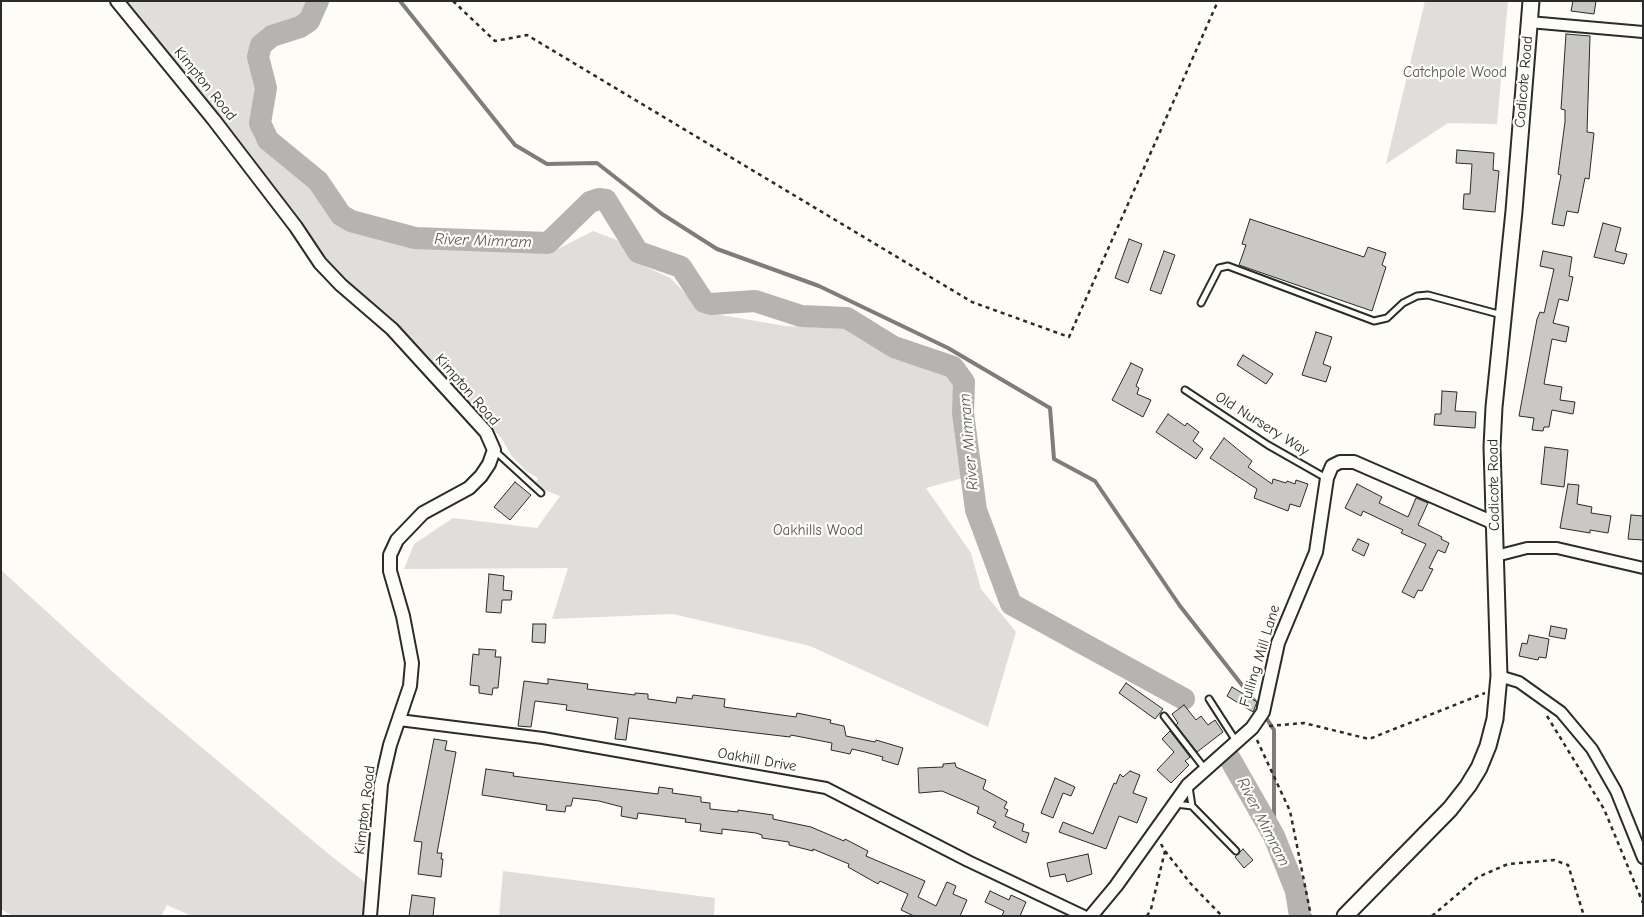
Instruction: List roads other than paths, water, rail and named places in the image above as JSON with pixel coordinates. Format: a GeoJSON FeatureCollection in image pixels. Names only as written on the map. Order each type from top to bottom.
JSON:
{"type":"FeatureCollection","features":[{"type":"Feature","properties":{"kind":"main road","name":"Codicote Road"},"geometry":{"type":"LineString","coordinates":[[1345,916],[1450,809],[1468,786],[1479,768],[1488,746],[1495,719],[1499,682],[1493,417],[1531,1]]}},
{"type":"Feature","properties":{"kind":"street","name":"Kimpton Road"},"geometry":{"type":"LineString","coordinates":[[117,1],[214,120],[296,227],[320,263],[341,285],[392,329],[486,432],[494,450],[490,464],[481,476],[469,488],[424,513],[397,540],[390,555],[390,571],[405,625],[412,663],[410,686],[390,744],[381,784],[370,916]]}},
{"type":"Feature","properties":{"kind":"street"},"geometry":{"type":"LineString","coordinates":[[1529,22],[1643,32]]}},
{"type":"Feature","properties":{"kind":"street"},"geometry":{"type":"LineString","coordinates":[[1326,478],[1332,466],[1340,462],[1354,462],[1494,523]]}},
{"type":"Feature","properties":{"kind":"street","name":"Fulling Mill Lane"},"geometry":{"type":"LineString","coordinates":[[1091,916],[1116,886],[1188,785],[1252,728],[1263,712],[1278,643],[1316,552],[1326,478]]}},
{"type":"Feature","properties":{"kind":"street"},"geometry":{"type":"LineString","coordinates":[[1496,556],[1527,548],[1557,548],[1643,568]]}},
{"type":"Feature","properties":{"kind":"street"},"geometry":{"type":"LineString","coordinates":[[1499,682],[1519,682],[1561,712],[1592,749],[1616,791],[1643,858]]}},
{"type":"Feature","properties":{"kind":"street","name":"Oakhill Drive"},"geometry":{"type":"LineString","coordinates":[[399,720],[543,738],[826,788],[848,797],[968,861],[1084,916]]}},
{"type":"Feature","properties":{"kind":"lane"},"geometry":{"type":"LineString","coordinates":[[1202,303],[1219,268],[1228,266],[1374,321],[1388,318],[1403,303],[1417,296],[1428,295],[1503,315]]}},
{"type":"Feature","properties":{"kind":"lane","name":"Old Nursery Way"},"geometry":{"type":"LineString","coordinates":[[1184,390],[1268,446],[1326,478]]}},
{"type":"Feature","properties":{"kind":"lane"},"geometry":{"type":"LineString","coordinates":[[494,450],[541,493]]}},
{"type":"Feature","properties":{"kind":"lane"},"geometry":{"type":"LineString","coordinates":[[1209,699],[1236,741]]}},
{"type":"Feature","properties":{"kind":"lane"},"geometry":{"type":"LineString","coordinates":[[1164,716],[1205,769]]}},
{"type":"Feature","properties":{"kind":"lane"},"geometry":{"type":"LineString","coordinates":[[1188,785],[1192,806],[1236,851]]}},
{"type":"Feature","properties":{"kind":"lane"},"geometry":{"type":"LineString","coordinates":[[1173,804],[1192,806]]}},
{"type":"Feature","properties":{"kind":"waterway","name":"River Mimram"},"geometry":{"type":"LineString","coordinates":[[318,1],[309,21],[300,27],[272,36],[261,45],[258,57],[266,88],[260,123],[268,140],[318,181],[341,215],[351,221],[415,238],[548,243],[590,202],[599,199],[606,200],[638,252],[681,267],[704,302],[711,304],[755,301],[801,316],[847,318],[894,347],[953,367],[964,382],[963,413],[976,510],[1011,604],[1184,699]]}},
{"type":"Feature","properties":{"kind":"waterway"},"geometry":{"type":"LineString","coordinates":[[400,1],[515,145],[547,164],[597,163],[662,214],[717,249],[819,286],[948,348],[1050,408],[1054,459],[1095,481],[1180,606],[1260,708]]}},
{"type":"Feature","properties":{"kind":"waterway"},"geometry":{"type":"LineString","coordinates":[[1265,716],[1274,730],[1274,836]]}},
{"type":"Feature","properties":{"kind":"waterway","name":"River Mimram"},"geometry":{"type":"LineString","coordinates":[[1230,759],[1274,836],[1296,891],[1300,916]]}},
{"type":"Feature","properties":{"kind":"park label","name":"Catchpole Wood"},"geometry":{"type":"Point","coordinates":[1455,73]}},
{"type":"Feature","properties":{"kind":"park label","name":"Oakhills Wood"},"geometry":{"type":"Point","coordinates":[818,531]}}]}
